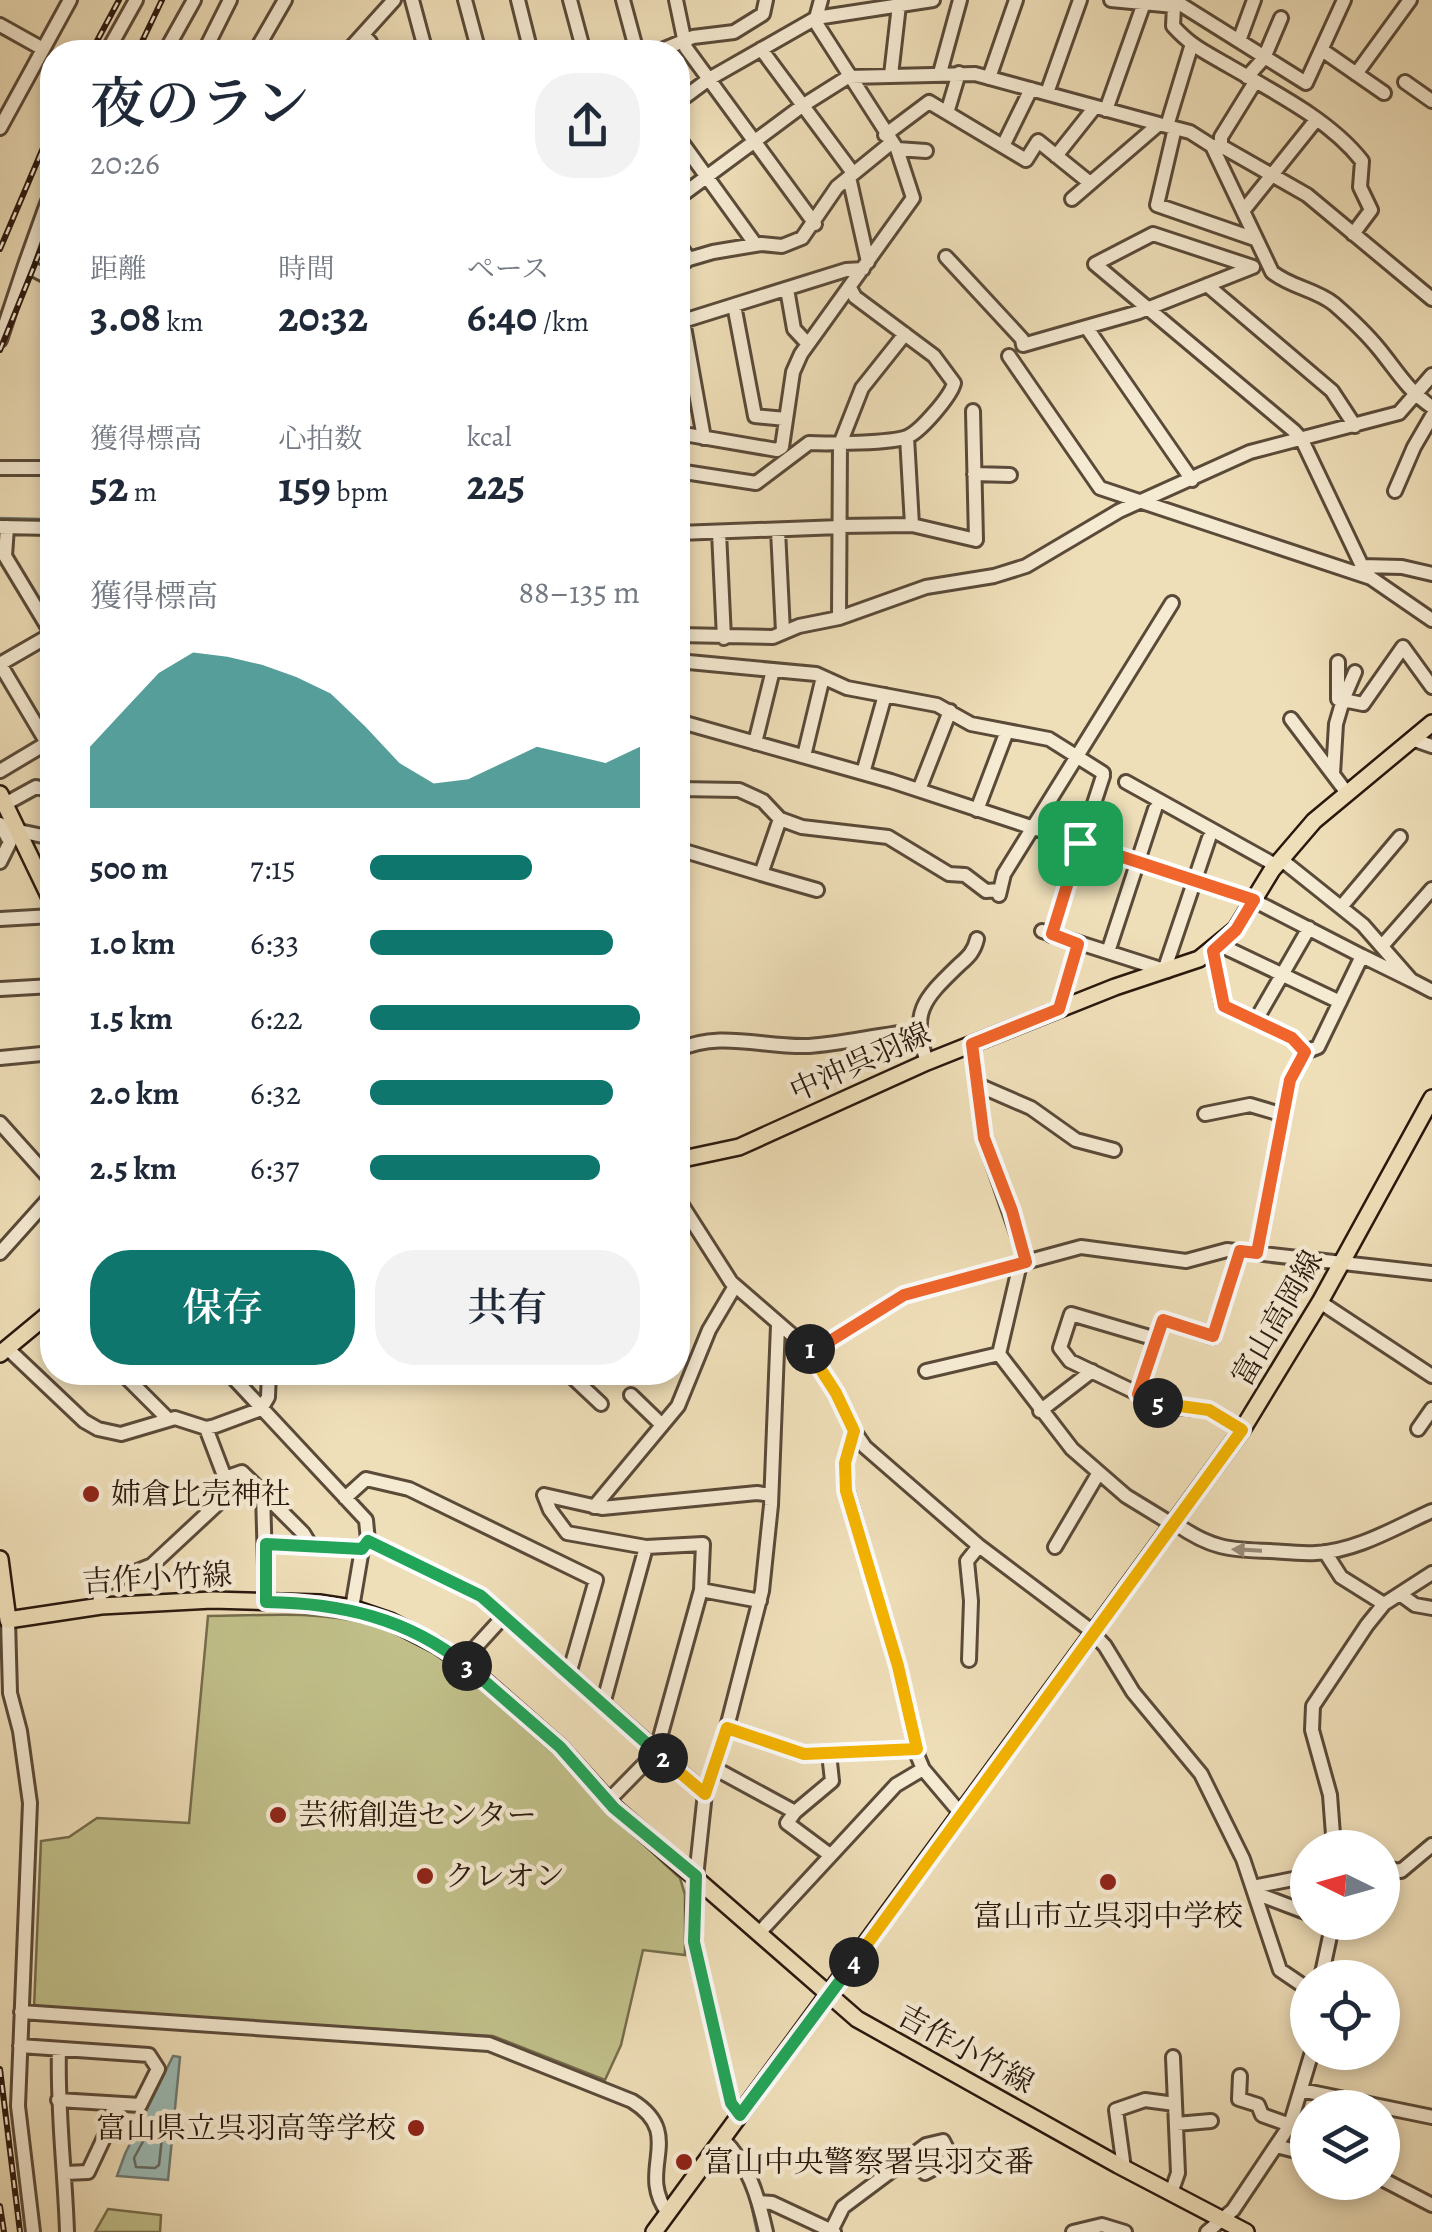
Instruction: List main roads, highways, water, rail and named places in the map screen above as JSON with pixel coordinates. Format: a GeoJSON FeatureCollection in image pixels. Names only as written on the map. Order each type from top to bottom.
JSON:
{"type":"FeatureCollection","features":[{"type":"Feature","properties":{"kind":"main road","name":"中沖呉羽線"},"geometry":{"type":"LineString","coordinates":[[690,1157],[739,1147],[926,1062],[1115,986],[1167,971],[1217,948],[1236,930],[1304,832],[1432,723]]}},
{"type":"Feature","properties":{"kind":"main road"},"geometry":{"type":"LineString","coordinates":[[3,799],[40,879]]}},
{"type":"Feature","properties":{"kind":"main road","name":"富山高岡線"},"geometry":{"type":"LineString","coordinates":[[654,2232],[1242,1430],[1320,1302],[1432,1098]]}},
{"type":"Feature","properties":{"kind":"main road"},"geometry":{"type":"LineString","coordinates":[[4,1351],[40,1321]]}},
{"type":"Feature","properties":{"kind":"main road","name":"吉作小竹線"},"geometry":{"type":"LineString","coordinates":[[0,1559],[8,1620],[173,1600],[296,1601],[352,1608],[390,1621],[462,1662],[560,1747],[608,1800],[857,2019],[1246,2232]]}},
{"type":"Feature","properties":{"kind":"water"},"geometry":{"type":"Polygon","coordinates":[[[173,2056],[180,2057],[168,2180],[117,2176],[125,2154],[173,2056]]]}},
{"type":"Feature","properties":{"kind":"waterway"},"geometry":{"type":"LineString","coordinates":[[0,518],[40,519]]}},
{"type":"Feature","properties":{"kind":"waterway"},"geometry":{"type":"LineString","coordinates":[[749,2195],[757,2232]]}},
{"type":"Feature","properties":{"kind":"railway"},"geometry":{"type":"LineString","coordinates":[[97,40],[119,0]]}},
{"type":"Feature","properties":{"kind":"railway"},"geometry":{"type":"LineString","coordinates":[[143,40],[162,0]]}},
{"type":"Feature","properties":{"kind":"railway"},"geometry":{"type":"LineString","coordinates":[[0,249],[40,155]]}},
{"type":"Feature","properties":{"kind":"railway"},"geometry":{"type":"LineString","coordinates":[[0,350],[40,252]]}},
{"type":"Feature","properties":{"kind":"railway"},"geometry":{"type":"LineString","coordinates":[[0,2069],[20,2232]]}},
{"type":"Feature","properties":{"kind":"railway"},"geometry":{"type":"LineString","coordinates":[[0,2206],[4,2232]]}},
{"type":"Feature","properties":{"kind":"place","name":"姉倉比売神社"},"geometry":{"type":"Point","coordinates":[91,1494]}},
{"type":"Feature","properties":{"kind":"place","name":"芸術創造センター"},"geometry":{"type":"Point","coordinates":[278,1815]}},
{"type":"Feature","properties":{"kind":"place","name":"クレオン"},"geometry":{"type":"Point","coordinates":[425,1876]}},
{"type":"Feature","properties":{"kind":"place","name":"富山市立呉羽中学校"},"geometry":{"type":"Point","coordinates":[1108,1882]}},
{"type":"Feature","properties":{"kind":"place","name":"富山県立呉羽高等学校"},"geometry":{"type":"Point","coordinates":[416,2128]}},
{"type":"Feature","properties":{"kind":"place","name":"富山中央警察署呉羽交番"},"geometry":{"type":"Point","coordinates":[684,2162]}}]}
